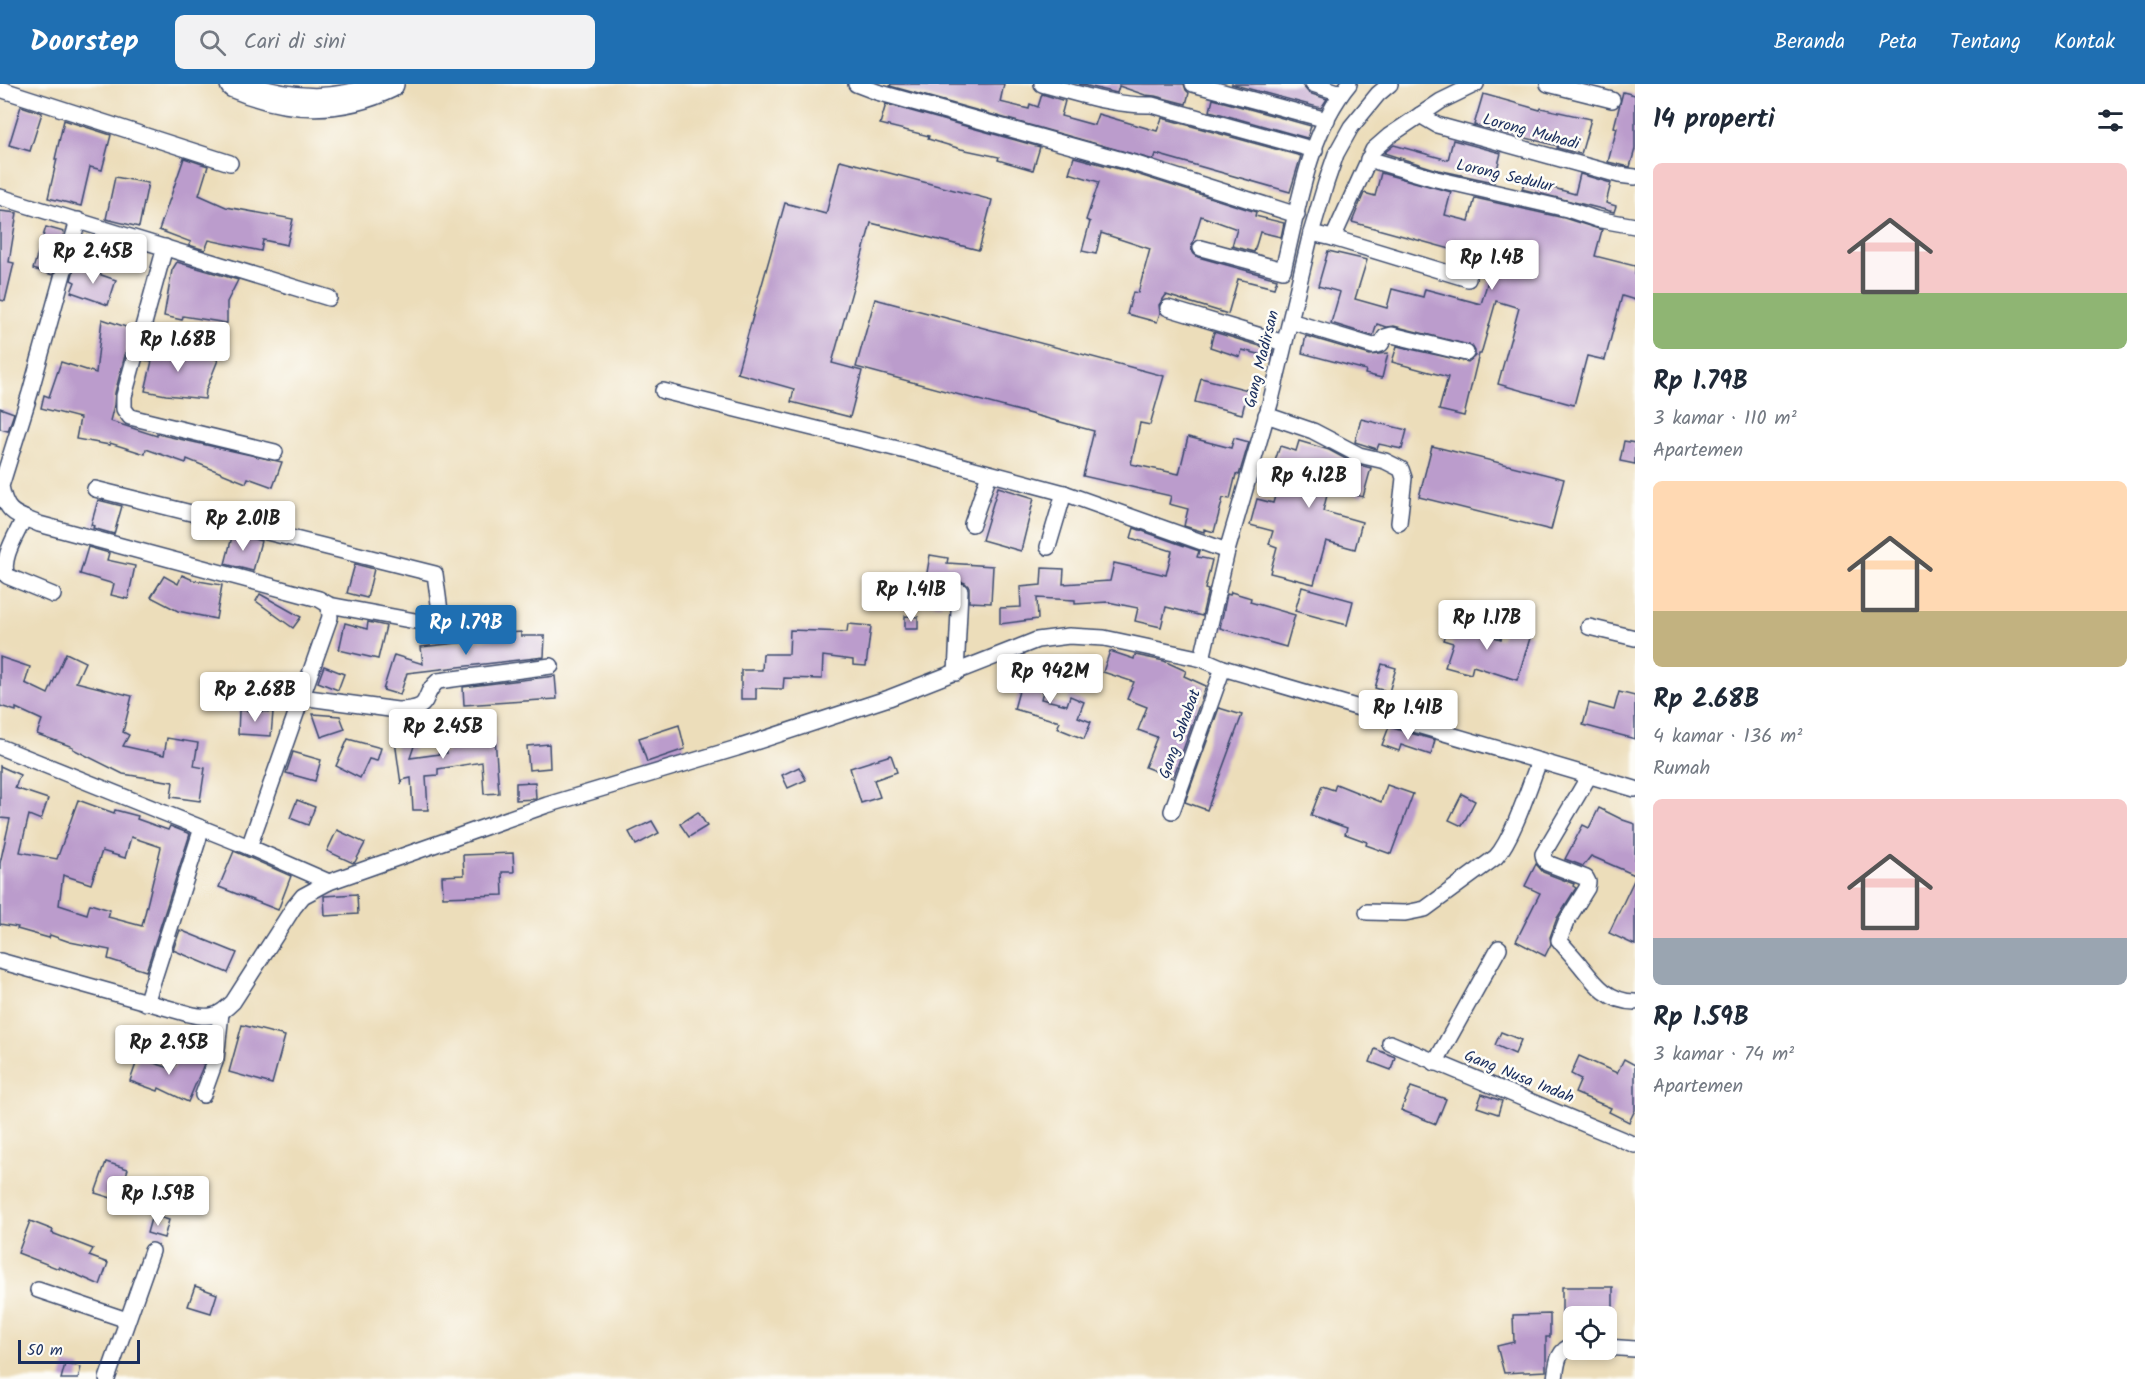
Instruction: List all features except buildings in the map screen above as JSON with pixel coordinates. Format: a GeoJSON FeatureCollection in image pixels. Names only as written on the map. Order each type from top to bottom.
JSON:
{"type":"FeatureCollection","features":[{"type":"Feature","properties":{"kind":"highway"},"geometry":{"type":"LineString","coordinates":[[234,84],[273,97],[330,102],[356,98],[390,84]]}},
{"type":"Feature","properties":{"kind":"street"},"geometry":{"type":"LineString","coordinates":[[856,84],[877,92],[1133,163],[1297,215]]}},
{"type":"Feature","properties":{"kind":"street"},"geometry":{"type":"LineString","coordinates":[[1042,84],[1111,102],[1152,105],[1315,150]]}},
{"type":"Feature","properties":{"kind":"street"},"geometry":{"type":"LineString","coordinates":[[1193,84],[1327,120]]}},
{"type":"Feature","properties":{"kind":"street"},"geometry":{"type":"LineString","coordinates":[[1283,270],[1315,150],[1327,120],[1345,89],[1313,84]]}},
{"type":"Feature","properties":{"kind":"street","name":"Gang Madirsan"},"geometry":{"type":"LineString","coordinates":[[1202,659],[1227,550],[1266,416],[1311,233],[1336,154],[1351,127],[1378,94],[1390,84]]}},
{"type":"Feature","properties":{"kind":"street"},"geometry":{"type":"LineString","coordinates":[[1333,238],[1373,150],[1389,136],[1441,101],[1476,84]]}},
{"type":"Feature","properties":{"kind":"street"},"geometry":{"type":"LineString","coordinates":[[1548,84],[1612,100]]}},
{"type":"Feature","properties":{"kind":"street"},"geometry":{"type":"LineString","coordinates":[[0,89],[230,163]]}},
{"type":"Feature","properties":{"kind":"street","name":"Lorong Muhadi"},"geometry":{"type":"LineString","coordinates":[[1420,115],[1429,122],[1457,131],[1620,175],[1635,177]]}},
{"type":"Feature","properties":{"kind":"street","name":"Lorong Sedulur"},"geometry":{"type":"LineString","coordinates":[[1368,159],[1436,179],[1567,209],[1596,219],[1635,226]]}},
{"type":"Feature","properties":{"kind":"street"},"geometry":{"type":"LineString","coordinates":[[0,197],[330,298]]}},
{"type":"Feature","properties":{"kind":"street"},"geometry":{"type":"LineString","coordinates":[[78,220],[30,393],[1,486],[4,502],[15,514],[61,530],[320,599],[329,605],[442,626],[435,574],[96,489]]}},
{"type":"Feature","properties":{"kind":"street"},"geometry":{"type":"LineString","coordinates":[[1311,233],[1468,279]]}},
{"type":"Feature","properties":{"kind":"street"},"geometry":{"type":"LineString","coordinates":[[165,247],[124,396],[124,409],[130,417],[275,452]]}},
{"type":"Feature","properties":{"kind":"street"},"geometry":{"type":"LineString","coordinates":[[1201,248],[1301,275]]}},
{"type":"Feature","properties":{"kind":"street"},"geometry":{"type":"LineString","coordinates":[[1168,308],[1284,343]]}},
{"type":"Feature","properties":{"kind":"street"},"geometry":{"type":"LineString","coordinates":[[1290,321],[1373,346],[1381,344],[1385,337],[1392,335],[1466,353]]}},
{"type":"Feature","properties":{"kind":"street"},"geometry":{"type":"LineString","coordinates":[[142,331],[206,349]]}},
{"type":"Feature","properties":{"kind":"street"},"geometry":{"type":"LineString","coordinates":[[663,391],[1064,493],[1227,550]]}},
{"type":"Feature","properties":{"kind":"street"},"geometry":{"type":"LineString","coordinates":[[1266,416],[1312,431],[1359,455],[1385,461],[1401,469],[1404,478],[1399,523]]}},
{"type":"Feature","properties":{"kind":"street"},"geometry":{"type":"LineString","coordinates":[[972,524],[989,474]]}},
{"type":"Feature","properties":{"kind":"street"},"geometry":{"type":"LineString","coordinates":[[1048,547],[1064,493]]}},
{"type":"Feature","properties":{"kind":"street"},"geometry":{"type":"LineString","coordinates":[[24,518],[4,563],[5,571],[7,576],[54,596]]}},
{"type":"Feature","properties":{"kind":"street"},"geometry":{"type":"LineString","coordinates":[[956,673],[960,591]]}},
{"type":"Feature","properties":{"kind":"street"},"geometry":{"type":"LineString","coordinates":[[249,847],[330,617],[329,605]]}},
{"type":"Feature","properties":{"kind":"street"},"geometry":{"type":"LineString","coordinates":[[1589,627],[1635,638]]}},
{"type":"Feature","properties":{"kind":"street"},"geometry":{"type":"LineString","coordinates":[[203,1095],[218,1048],[221,1013],[239,992],[303,896],[329,882],[547,805],[737,748],[889,698],[1037,640],[1069,636],[1104,638],[1202,659],[1223,668],[1635,789]]}},
{"type":"Feature","properties":{"kind":"street"},"geometry":{"type":"LineString","coordinates":[[301,697],[411,710],[425,702],[434,684],[438,681],[551,666]]}},
{"type":"Feature","properties":{"kind":"street","name":"Gang Sahabat"},"geometry":{"type":"LineString","coordinates":[[1172,811],[1223,668]]}},
{"type":"Feature","properties":{"kind":"street"},"geometry":{"type":"LineString","coordinates":[[0,747],[249,847],[329,882]]}},
{"type":"Feature","properties":{"kind":"street"},"geometry":{"type":"LineString","coordinates":[[1367,912],[1406,913],[1425,909],[1496,857],[1508,837],[1539,761]]}},
{"type":"Feature","properties":{"kind":"street"},"geometry":{"type":"LineString","coordinates":[[1589,776],[1543,854],[1544,860],[1586,878],[1588,882],[1559,940],[1594,983],[1608,996],[1630,1002]]}},
{"type":"Feature","properties":{"kind":"street"},"geometry":{"type":"LineString","coordinates":[[146,1003],[202,828]]}},
{"type":"Feature","properties":{"kind":"street"},"geometry":{"type":"LineString","coordinates":[[1435,1063],[1499,948]]}},
{"type":"Feature","properties":{"kind":"street"},"geometry":{"type":"LineString","coordinates":[[0,961],[146,1003],[204,1017],[221,1013]]}},
{"type":"Feature","properties":{"kind":"street","name":"Gang Nusa Indah"},"geometry":{"type":"LineString","coordinates":[[1390,1043],[1635,1145]]}},
{"type":"Feature","properties":{"kind":"street"},"geometry":{"type":"LineString","coordinates":[[107,1379],[152,1251]]}},
{"type":"Feature","properties":{"kind":"street"},"geometry":{"type":"LineString","coordinates":[[38,1290],[127,1320]]}},
{"type":"Feature","properties":{"kind":"street"},"geometry":{"type":"LineString","coordinates":[[1617,1348],[1635,1349]]}},
{"type":"Feature","properties":{"kind":"street"},"geometry":{"type":"LineString","coordinates":[[1555,1379],[1559,1356],[1563,1351]]}}]}
